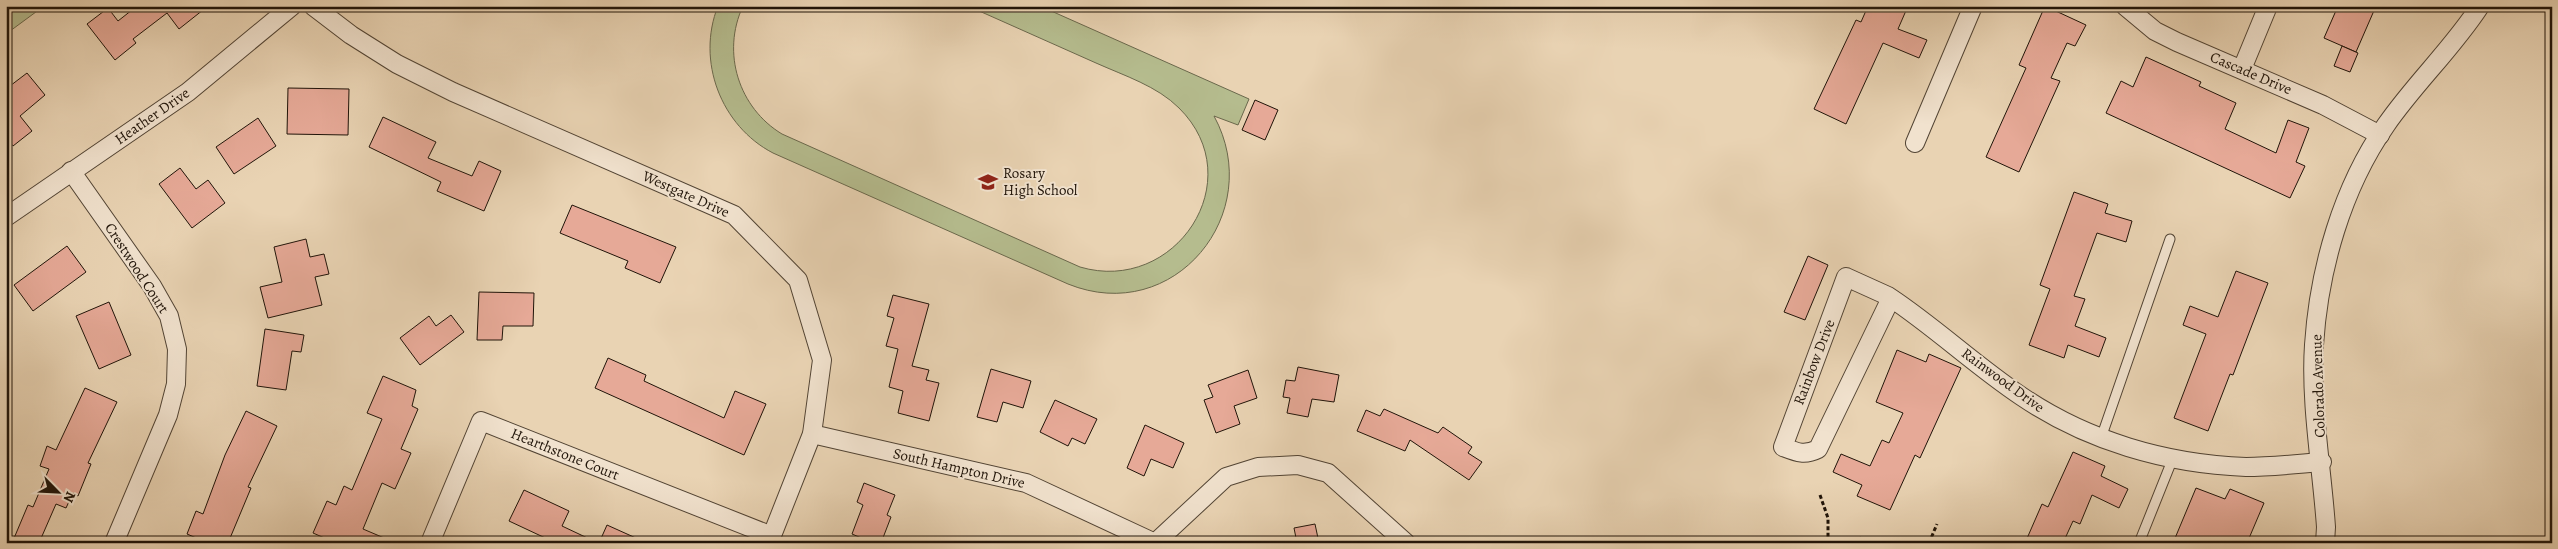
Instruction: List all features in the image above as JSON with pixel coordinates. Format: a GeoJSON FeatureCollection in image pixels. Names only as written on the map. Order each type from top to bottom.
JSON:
{"type":"FeatureCollection","features":[{"type":"Feature","properties":{"kind":"street","name":"Heather Drive"},"geometry":{"type":"LineString","coordinates":[[6,217],[188,92],[292,6]]}},
{"type":"Feature","properties":{"kind":"street","name":"Westgate Drive"},"geometry":{"type":"LineString","coordinates":[[313,6],[351,35],[397,64],[453,92],[734,215],[798,280],[822,360],[812,434],[770,539]]}},
{"type":"Feature","properties":{"kind":"street"},"geometry":{"type":"LineString","coordinates":[[1915,143],[1973,6]]}},
{"type":"Feature","properties":{"kind":"street","name":"Cascade Drive"},"geometry":{"type":"LineString","coordinates":[[2125,6],[2155,31],[2323,105],[2380,135]]}},
{"type":"Feature","properties":{"kind":"street"},"geometry":{"type":"LineString","coordinates":[[2242,68],[2268,6]]}},
{"type":"Feature","properties":{"kind":"street","name":"Colorado Avenue"},"geometry":{"type":"LineString","coordinates":[[2325,543],[2322,462],[2316,407],[2314,346],[2324,269],[2350,190],[2380,135],[2407,98],[2460,36],[2480,6]]}},
{"type":"Feature","properties":{"kind":"street","name":"Crestwood Court"},"geometry":{"type":"LineString","coordinates":[[72,171],[152,286],[169,316],[177,350],[176,384],[168,415],[114,543]]}},
{"type":"Feature","properties":{"kind":"street","name":"Rainwood Drive"},"geometry":{"type":"LineString","coordinates":[[1846,276],[1891,298],[2020,396],[2053,416],[2101,438],[2129,448],[2207,464],[2247,467],[2322,462]]}},
{"type":"Feature","properties":{"kind":"street","name":"Rainbow Drive"},"geometry":{"type":"LineString","coordinates":[[1846,276],[1782,447],[1801,454],[1818,449],[1891,298]]}},
{"type":"Feature","properties":{"kind":"street","name":"Hearthstone Court"},"geometry":{"type":"LineString","coordinates":[[430,543],[481,421],[770,539]]}},
{"type":"Feature","properties":{"kind":"street","name":"South Hampton Drive"},"geometry":{"type":"LineString","coordinates":[[812,434],[1026,483],[1155,543]]}},
{"type":"Feature","properties":{"kind":"street"},"geometry":{"type":"LineString","coordinates":[[1155,543],[1226,477],[1258,467],[1298,465],[1328,474],[1406,543]]}},
{"type":"Feature","properties":{"kind":"lane"},"geometry":{"type":"LineString","coordinates":[[2101,438],[2170,239]]}},
{"type":"Feature","properties":{"kind":"lane"},"geometry":{"type":"LineString","coordinates":[[2139,543],[2173,458]]}},
{"type":"Feature","properties":{"kind":"path"},"geometry":{"type":"LineString","coordinates":[[6,21],[11,6]]}},
{"type":"Feature","properties":{"kind":"path"},"geometry":{"type":"LineString","coordinates":[[1820,495],[1828,518],[1828,543]]}},
{"type":"Feature","properties":{"kind":"path"},"geometry":{"type":"LineString","coordinates":[[1929,543],[1937,524]]}},
{"type":"Feature","properties":{"kind":"path"},"geometry":{"type":"LineString","coordinates":[[1838,543],[1862,538],[1865,543]]}},
{"type":"Feature","properties":{"kind":"green space"},"geometry":{"type":"Polygon","coordinates":[[[6,6],[44,6],[6,34],[6,6]]]}},
{"type":"Feature","properties":{"kind":"green space"},"geometry":{"type":"Polygon","coordinates":[[[718,6],[743,6],[734,42],[734,60],[738,78],[755,110],[767,123],[782,134],[1080,267],[1115,271],[1146,264],[1172,248],[1192,225],[1205,197],[1208,167],[1200,137],[1179,108],[1151,88],[968,6],[1040,6],[1249,99],[1238,125],[1214,116],[1227,153],[1228,189],[1219,223],[1201,253],[1175,275],[1143,290],[1107,293],[1068,284],[773,153],[755,141],[739,126],[727,109],[718,90],[712,70],[710,48],[712,27],[718,6]]]}},
{"type":"Feature","properties":{"kind":"building"},"geometry":{"type":"Polygon","coordinates":[[[137,6],[208,6],[179,29],[167,13],[133,39],[136,43],[115,60],[87,24],[108,8],[118,21],[137,6]]]}},
{"type":"Feature","properties":{"kind":"building"},"geometry":{"type":"Polygon","coordinates":[[[1868,6],[1908,6],[1898,29],[1927,40],[1919,58],[1883,43],[1846,124],[1814,109],[1856,20],[1861,22],[1868,6]]]}},
{"type":"Feature","properties":{"kind":"building"},"geometry":{"type":"Polygon","coordinates":[[[2045,6],[2086,25],[2075,46],[2067,43],[2051,78],[2060,81],[2019,172],[1986,157],[2026,68],[2019,65],[2045,6]]]}},
{"type":"Feature","properties":{"kind":"building"},"geometry":{"type":"Polygon","coordinates":[[[2338,6],[2376,6],[2356,52],[2324,38],[2338,6]]]}},
{"type":"Feature","properties":{"kind":"building"},"geometry":{"type":"Polygon","coordinates":[[[2342,46],[2358,53],[2350,72],[2334,66],[2342,46]]]}},
{"type":"Feature","properties":{"kind":"building"},"geometry":{"type":"Polygon","coordinates":[[[2146,57],[2201,82],[2199,86],[2236,103],[2225,129],[2276,153],[2288,120],[2309,128],[2296,162],[2305,166],[2290,198],[2106,113],[2121,81],[2133,87],[2146,57]]]}},
{"type":"Feature","properties":{"kind":"building"},"geometry":{"type":"Polygon","coordinates":[[[27,73],[45,95],[20,116],[32,131],[13,146],[6,137],[6,89],[27,73]]]}},
{"type":"Feature","properties":{"kind":"building"},"geometry":{"type":"Polygon","coordinates":[[[288,88],[349,89],[348,135],[287,134],[288,88]]]}},
{"type":"Feature","properties":{"kind":"building"},"geometry":{"type":"Polygon","coordinates":[[[1255,100],[1278,110],[1265,140],[1242,130],[1255,100]]]}},
{"type":"Feature","properties":{"kind":"building"},"geometry":{"type":"Polygon","coordinates":[[[383,117],[436,142],[428,158],[472,176],[479,161],[501,171],[484,211],[437,191],[441,182],[369,147],[383,117]]]}},
{"type":"Feature","properties":{"kind":"building"},"geometry":{"type":"Polygon","coordinates":[[[258,118],[276,146],[234,174],[216,147],[258,118]]]}},
{"type":"Feature","properties":{"kind":"building"},"geometry":{"type":"Polygon","coordinates":[[[180,168],[196,189],[208,180],[225,203],[192,228],[159,184],[180,168]]]}},
{"type":"Feature","properties":{"kind":"building"},"geometry":{"type":"Polygon","coordinates":[[[2074,192],[2108,204],[2105,213],[2132,221],[2126,242],[2097,233],[2074,296],[2085,299],[2075,326],[2106,338],[2099,357],[2068,345],[2064,358],[2029,345],[2050,289],[2040,285],[2074,192]]]}},
{"type":"Feature","properties":{"kind":"building"},"geometry":{"type":"Polygon","coordinates":[[[572,205],[676,247],[660,283],[625,268],[628,261],[560,233],[572,205]]]}},
{"type":"Feature","properties":{"kind":"building"},"geometry":{"type":"Polygon","coordinates":[[[306,239],[310,257],[324,254],[329,274],[315,277],[322,305],[268,318],[260,287],[282,282],[274,247],[306,239]]]}},
{"type":"Feature","properties":{"kind":"building"},"geometry":{"type":"Polygon","coordinates":[[[67,246],[86,272],[33,311],[14,285],[67,246]]]}},
{"type":"Feature","properties":{"kind":"building"},"geometry":{"type":"Polygon","coordinates":[[[1808,256],[1828,265],[1805,320],[1784,312],[1808,256]]]}},
{"type":"Feature","properties":{"kind":"building"},"geometry":{"type":"Polygon","coordinates":[[[2236,271],[2268,283],[2233,375],[2230,374],[2208,431],[2174,418],[2206,334],[2183,325],[2190,306],[2218,317],[2236,271]]]}},
{"type":"Feature","properties":{"kind":"building"},"geometry":{"type":"Polygon","coordinates":[[[479,292],[534,293],[533,326],[503,326],[502,340],[477,340],[479,292]]]}},
{"type":"Feature","properties":{"kind":"building"},"geometry":{"type":"Polygon","coordinates":[[[893,295],[929,304],[912,366],[929,370],[926,380],[939,383],[929,421],[898,413],[903,391],[889,387],[898,349],[886,346],[894,318],[887,316],[893,295]]]}},
{"type":"Feature","properties":{"kind":"building"},"geometry":{"type":"Polygon","coordinates":[[[109,302],[131,355],[99,369],[76,316],[109,302]]]}},
{"type":"Feature","properties":{"kind":"building"},"geometry":{"type":"Polygon","coordinates":[[[451,315],[464,332],[420,365],[400,338],[429,316],[436,326],[451,315]]]}},
{"type":"Feature","properties":{"kind":"building"},"geometry":{"type":"Polygon","coordinates":[[[265,329],[304,335],[301,352],[292,351],[286,390],[257,386],[265,329]]]}},
{"type":"Feature","properties":{"kind":"building"},"geometry":{"type":"Polygon","coordinates":[[[1897,350],[1926,362],[1929,354],[1961,368],[1920,458],[1915,455],[1890,510],[1857,496],[1862,485],[1833,472],[1841,454],[1870,466],[1882,440],[1889,443],[1903,413],[1876,402],[1897,350]]]}},
{"type":"Feature","properties":{"kind":"building"},"geometry":{"type":"Polygon","coordinates":[[[608,358],[646,375],[644,381],[724,418],[735,391],[766,404],[744,455],[595,388],[608,358]]]}},
{"type":"Feature","properties":{"kind":"building"},"geometry":{"type":"Polygon","coordinates":[[[1298,367],[1339,375],[1334,402],[1312,399],[1308,417],[1287,413],[1290,398],[1283,397],[1286,380],[1295,381],[1298,367]]]}},
{"type":"Feature","properties":{"kind":"building"},"geometry":{"type":"Polygon","coordinates":[[[991,369],[1031,381],[1023,408],[1003,402],[997,422],[977,417],[991,369]]]}},
{"type":"Feature","properties":{"kind":"building"},"geometry":{"type":"Polygon","coordinates":[[[1248,370],[1257,398],[1234,406],[1240,424],[1216,433],[1204,400],[1213,397],[1208,385],[1248,370]]]}},
{"type":"Feature","properties":{"kind":"building"},"geometry":{"type":"Polygon","coordinates":[[[383,376],[416,390],[412,406],[418,409],[401,449],[411,453],[395,489],[382,483],[363,529],[396,543],[336,543],[313,533],[327,501],[336,505],[344,486],[352,490],[382,419],[367,413],[383,376]]]}},
{"type":"Feature","properties":{"kind":"building"},"geometry":{"type":"Polygon","coordinates":[[[85,388],[117,402],[88,463],[91,464],[78,496],[73,493],[66,508],[56,504],[39,543],[12,543],[28,505],[33,507],[49,469],[40,466],[47,446],[56,450],[85,388]]]}},
{"type":"Feature","properties":{"kind":"building"},"geometry":{"type":"Polygon","coordinates":[[[1055,400],[1097,419],[1085,444],[1072,438],[1068,446],[1040,432],[1055,400]]]}},
{"type":"Feature","properties":{"kind":"building"},"geometry":{"type":"Polygon","coordinates":[[[1384,409],[1438,433],[1443,427],[1472,447],[1468,453],[1482,462],[1469,480],[1410,440],[1405,451],[1357,431],[1366,410],[1380,416],[1384,409]]]}},
{"type":"Feature","properties":{"kind":"building"},"geometry":{"type":"Polygon","coordinates":[[[246,411],[277,426],[248,487],[251,488],[228,543],[208,543],[187,534],[196,511],[203,514],[225,455],[246,411]]]}},
{"type":"Feature","properties":{"kind":"building"},"geometry":{"type":"Polygon","coordinates":[[[1145,425],[1184,443],[1173,468],[1151,459],[1144,476],[1127,468],[1145,425]]]}},
{"type":"Feature","properties":{"kind":"building"},"geometry":{"type":"Polygon","coordinates":[[[2073,452],[2105,466],[2101,476],[2128,489],[2119,508],[2092,495],[2080,524],[2073,521],[2063,543],[2025,543],[2042,504],[2048,507],[2073,452]]]}},
{"type":"Feature","properties":{"kind":"building"},"geometry":{"type":"Polygon","coordinates":[[[864,483],[895,495],[887,515],[891,517],[881,543],[873,543],[852,534],[863,505],[857,502],[864,483]]]}},
{"type":"Feature","properties":{"kind":"building"},"geometry":{"type":"Polygon","coordinates":[[[2196,488],[2225,499],[2230,489],[2264,503],[2247,543],[2173,543],[2196,488]]]}},
{"type":"Feature","properties":{"kind":"building"},"geometry":{"type":"Polygon","coordinates":[[[524,490],[569,511],[562,526],[598,543],[556,543],[509,521],[524,490]]]}},
{"type":"Feature","properties":{"kind":"building"},"geometry":{"type":"Polygon","coordinates":[[[1315,524],[1319,543],[1297,543],[1294,528],[1315,524]]]}},
{"type":"Feature","properties":{"kind":"building"},"geometry":{"type":"Polygon","coordinates":[[[607,525],[647,543],[599,543],[607,525]]]}},
{"type":"Feature","properties":{"kind":"place","name":"Rosary High School"},"geometry":{"type":"Point","coordinates":[988,182]}}]}
